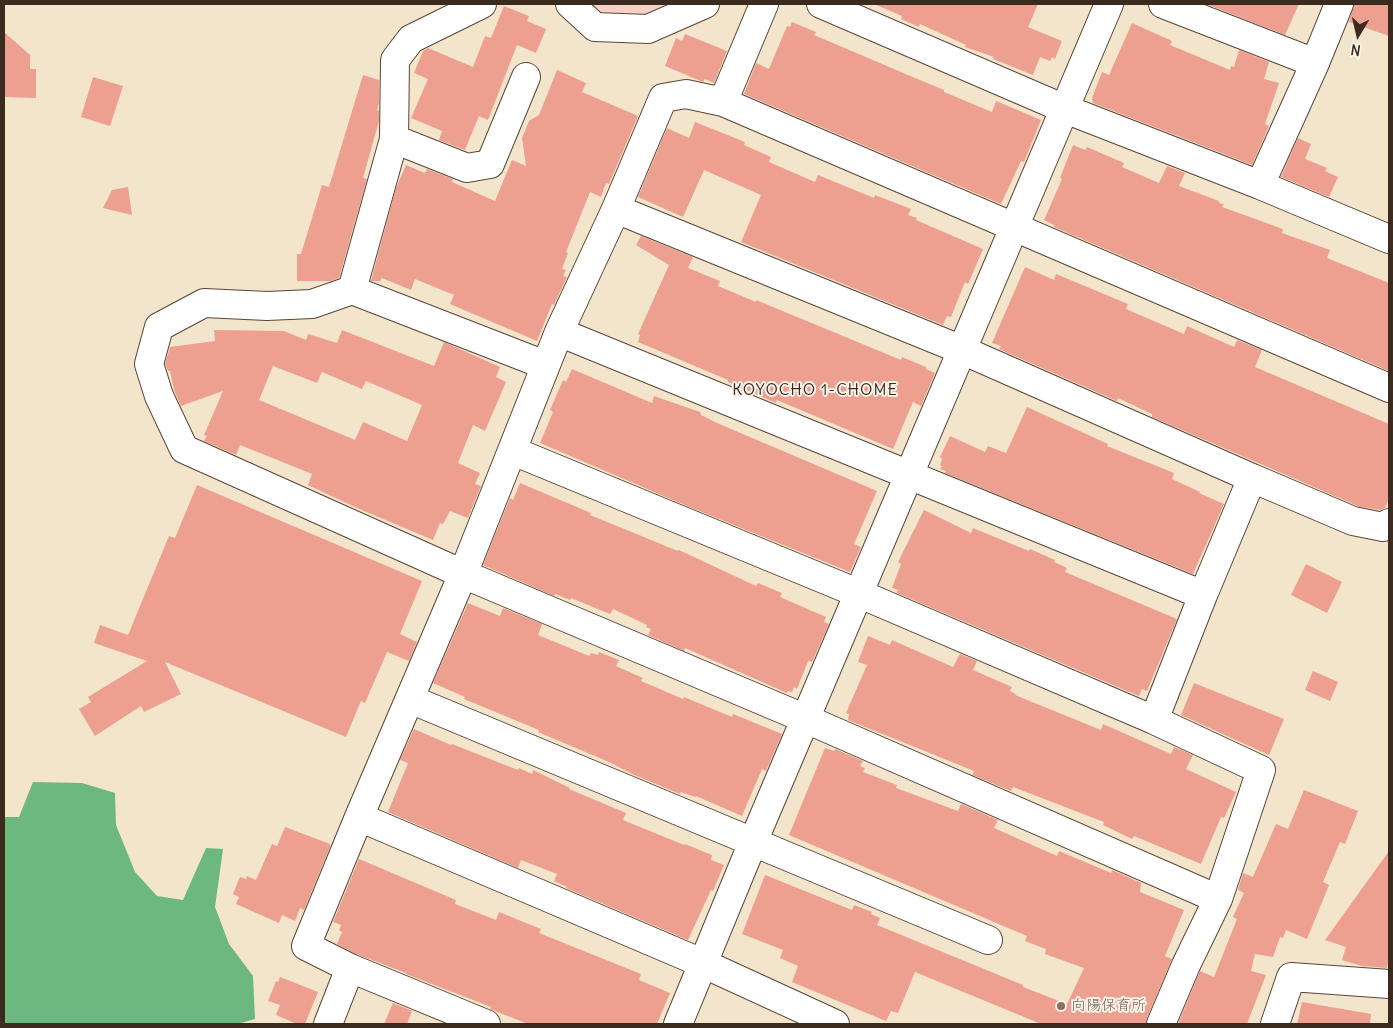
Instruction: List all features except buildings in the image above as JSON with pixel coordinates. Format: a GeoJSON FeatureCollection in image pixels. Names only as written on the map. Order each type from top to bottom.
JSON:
{"type":"FeatureCollection","features":[{"type":"Feature","properties":{"kind":"street"},"geometry":{"type":"LineString","coordinates":[[352,290],[394,139],[395,60],[411,39],[482,4]]}},
{"type":"Feature","properties":{"kind":"street"},"geometry":{"type":"LineString","coordinates":[[570,4],[594,27],[648,29],[704,4]]}},
{"type":"Feature","properties":{"kind":"street"},"geometry":{"type":"LineString","coordinates":[[723,102],[764,4]]}},
{"type":"Feature","properties":{"kind":"street"},"geometry":{"type":"LineString","coordinates":[[821,4],[1064,109],[1260,185],[1389,239]]}},
{"type":"Feature","properties":{"kind":"street"},"geometry":{"type":"LineString","coordinates":[[678,1024],[1012,228],[1109,4]]}},
{"type":"Feature","properties":{"kind":"street"},"geometry":{"type":"LineString","coordinates":[[1162,4],[1315,63]]}},
{"type":"Feature","properties":{"kind":"street"},"geometry":{"type":"LineString","coordinates":[[1260,185],[1340,4]]}},
{"type":"Feature","properties":{"kind":"street"},"geometry":{"type":"LineString","coordinates":[[394,139],[467,168],[490,164],[526,77]]}},
{"type":"Feature","properties":{"kind":"street"},"geometry":{"type":"LineString","coordinates":[[486,1024],[350,968],[306,946],[463,574],[559,332],[616,209],[663,98],[686,94],[723,102],[1012,228],[1389,388]]}},
{"type":"Feature","properties":{"kind":"street"},"geometry":{"type":"LineString","coordinates":[[616,209],[962,350],[1353,521],[1383,527],[1389,523]]}},
{"type":"Feature","properties":{"kind":"street"},"geometry":{"type":"LineString","coordinates":[[545,366],[352,290],[312,304],[267,306],[204,303],[159,328],[149,364],[159,396],[184,449],[463,574],[806,719],[1218,899]]}},
{"type":"Feature","properties":{"kind":"street"},"geometry":{"type":"LineString","coordinates":[[559,332],[1203,595]]}},
{"type":"Feature","properties":{"kind":"street"},"geometry":{"type":"LineString","coordinates":[[513,451],[860,594],[1154,720],[1262,770],[1218,899],[1186,965],[1161,1024]]}},
{"type":"Feature","properties":{"kind":"street"},"geometry":{"type":"LineString","coordinates":[[1154,720],[1203,595],[1252,478]]}},
{"type":"Feature","properties":{"kind":"street"},"geometry":{"type":"LineString","coordinates":[[410,699],[988,940]]}},
{"type":"Feature","properties":{"kind":"street"},"geometry":{"type":"LineString","coordinates":[[359,817],[702,963],[835,1024]]}},
{"type":"Feature","properties":{"kind":"street"},"geometry":{"type":"LineString","coordinates":[[328,1024],[350,968]]}},
{"type":"Feature","properties":{"kind":"street"},"geometry":{"type":"LineString","coordinates":[[1275,1024],[1291,977],[1389,984]]}},
{"type":"Feature","properties":{"kind":"shaded area"},"geometry":{"type":"Polygon","coordinates":[[[575,4],[680,4],[660,16],[619,22],[575,4]]]}},
{"type":"Feature","properties":{"kind":"green space"},"geometry":{"type":"Polygon","coordinates":[[[33,782],[82,783],[115,793],[116,825],[135,872],[157,896],[183,900],[206,848],[223,849],[215,907],[229,944],[253,976],[255,1019],[238,1024],[4,1024],[4,817],[19,817],[33,782]]]}},
{"type":"Feature","properties":{"kind":"place","name":"向陽保育所"},"geometry":{"type":"Point","coordinates":[1061,1006]}},
{"type":"Feature","properties":{"kind":"district","name":"KOYOCHO 1-CHOME"},"geometry":{"type":"Point","coordinates":[815,390]}}]}
